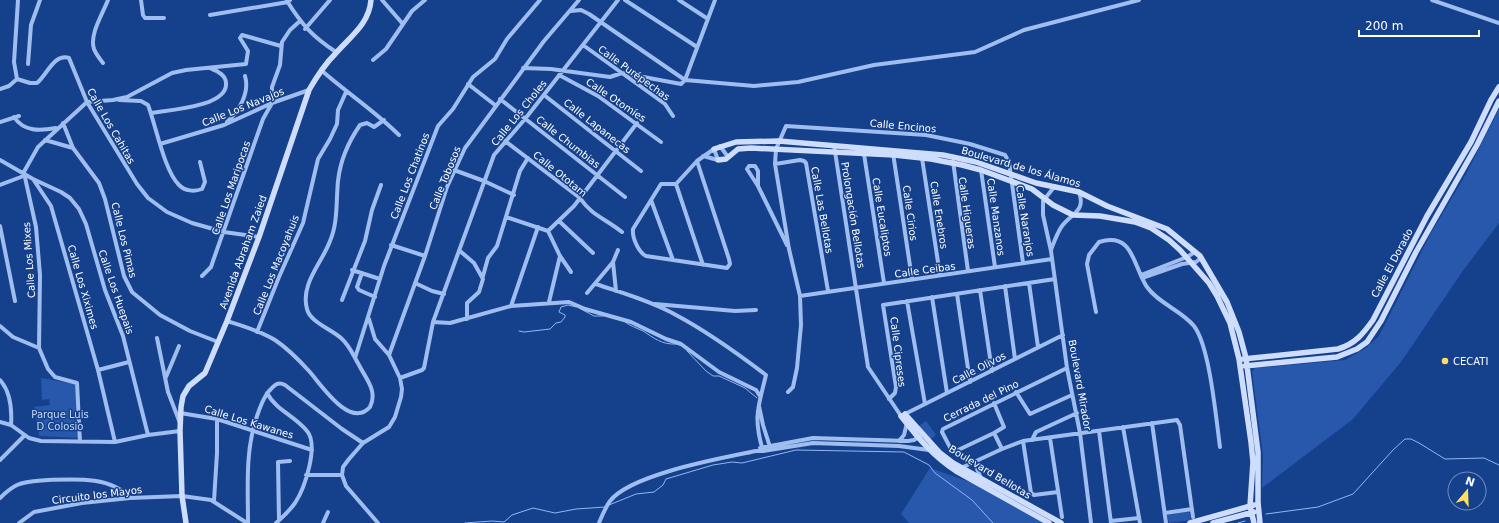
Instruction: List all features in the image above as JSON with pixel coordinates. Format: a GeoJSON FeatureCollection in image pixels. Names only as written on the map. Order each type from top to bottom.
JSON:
{"type":"FeatureCollection","features":[{"type":"Feature","properties":{"kind":"street"},"geometry":{"type":"LineString","coordinates":[[0,89],[9,86],[17,79],[14,62],[18,0]]}},
{"type":"Feature","properties":{"kind":"street"},"geometry":{"type":"LineString","coordinates":[[28,64],[31,25],[40,0]]}},
{"type":"Feature","properties":{"kind":"street"},"geometry":{"type":"LineString","coordinates":[[103,63],[97,55],[93,44],[95,33],[108,0]]}},
{"type":"Feature","properties":{"kind":"street"},"geometry":{"type":"LineString","coordinates":[[141,0],[145,18],[164,18]]}},
{"type":"Feature","properties":{"kind":"street"},"geometry":{"type":"LineString","coordinates":[[305,28],[330,0]]}},
{"type":"Feature","properties":{"kind":"street","name":"Avenida Abraham Zaied"},"geometry":{"type":"LineString","coordinates":[[185,523],[182,496],[180,431],[180,413],[183,396],[189,386],[204,372],[227,321],[259,237],[309,90],[321,70],[336,52],[364,24],[369,12],[371,0]]}},
{"type":"Feature","properties":{"kind":"street"},"geometry":{"type":"LineString","coordinates":[[382,0],[402,23]]}},
{"type":"Feature","properties":{"kind":"street"},"geometry":{"type":"LineString","coordinates":[[373,60],[386,49],[402,23],[412,11],[425,0]]}},
{"type":"Feature","properties":{"kind":"street","name":"Calle Los Chatinos"},"geometry":{"type":"LineString","coordinates":[[355,358],[391,246],[436,130],[454,109],[473,77],[495,59],[507,39],[540,0]]}},
{"type":"Feature","properties":{"kind":"street","name":"Calle Tobosos"},"geometry":{"type":"LineString","coordinates":[[389,355],[454,170],[468,143],[523,68],[579,0]]}},
{"type":"Feature","properties":{"kind":"street","name":"Calle Los Choles"},"geometry":{"type":"LineString","coordinates":[[400,378],[424,369],[433,322],[494,155],[526,119],[618,0]]}},
{"type":"Feature","properties":{"kind":"street"},"geometry":{"type":"LineString","coordinates":[[625,0],[697,47]]}},
{"type":"Feature","properties":{"kind":"street"},"geometry":{"type":"LineString","coordinates":[[679,0],[708,19]]}},
{"type":"Feature","properties":{"kind":"street"},"geometry":{"type":"LineString","coordinates":[[523,68],[563,70],[610,77],[622,74],[675,84],[682,83],[685,80],[715,0]]}},
{"type":"Feature","properties":{"kind":"street"},"geometry":{"type":"LineString","coordinates":[[571,11],[581,10],[601,22],[685,80],[767,86],[798,82],[874,65],[970,53],[1024,30],[1139,0]]}},
{"type":"Feature","properties":{"kind":"street"},"geometry":{"type":"LineString","coordinates":[[1432,0],[1499,23]]}},
{"type":"Feature","properties":{"kind":"street"},"geometry":{"type":"LineString","coordinates":[[210,15],[288,1],[300,22],[312,36],[336,52]]}},
{"type":"Feature","properties":{"kind":"street"},"geometry":{"type":"LineString","coordinates":[[272,103],[272,87],[280,66],[281,46],[286,35],[300,22]]}},
{"type":"Feature","properties":{"kind":"street"},"geometry":{"type":"LineString","coordinates":[[113,100],[134,94],[172,73],[246,64],[248,51],[240,38],[242,35],[281,46]]}},
{"type":"Feature","properties":{"kind":"street","name":"Calle Purépechas"},"geometry":{"type":"LineString","coordinates":[[583,46],[665,104],[673,116]]}},
{"type":"Feature","properties":{"kind":"street","name":"Calle Los Cahitas"},"geometry":{"type":"LineString","coordinates":[[17,79],[30,84],[37,82],[55,61],[62,57],[69,58],[86,102],[137,184],[148,198],[167,212],[180,218],[224,232],[259,237]]}},
{"type":"Feature","properties":{"kind":"street"},"geometry":{"type":"LineString","coordinates":[[151,113],[209,103],[220,98],[226,88],[226,82],[219,72],[209,68]]}},
{"type":"Feature","properties":{"kind":"street"},"geometry":{"type":"LineString","coordinates":[[321,70],[346,92],[384,120],[399,135]]}},
{"type":"Feature","properties":{"kind":"street","name":"Calle Otomíes"},"geometry":{"type":"LineString","coordinates":[[559,75],[598,96],[661,142]]}},
{"type":"Feature","properties":{"kind":"street"},"geometry":{"type":"LineString","coordinates":[[224,125],[236,112],[244,97],[248,83],[246,76]]}},
{"type":"Feature","properties":{"kind":"street"},"geometry":{"type":"LineString","coordinates":[[468,84],[495,105]]}},
{"type":"Feature","properties":{"kind":"street","name":"Calle El Dorado"},"geometry":{"type":"LineString","coordinates":[[1240,359],[1338,349],[1356,341],[1373,320],[1427,216],[1471,142],[1491,100],[1499,87]]}},
{"type":"Feature","properties":{"kind":"street","name":"Calle Los Navajos"},"geometry":{"type":"LineString","coordinates":[[160,144],[224,125],[272,103],[309,90]]}},
{"type":"Feature","properties":{"kind":"street","name":"Calle Los Macoyahuis"},"geometry":{"type":"LineString","coordinates":[[257,332],[279,277],[304,223],[318,159],[337,124],[338,110],[346,92]]}},
{"type":"Feature","properties":{"kind":"street","name":"Calle Lapanecas"},"geometry":{"type":"LineString","coordinates":[[544,95],[641,171]]}},
{"type":"Feature","properties":{"kind":"street","name":"Calle Chumbias"},"geometry":{"type":"LineString","coordinates":[[500,99],[625,197]]}},
{"type":"Feature","properties":{"kind":"street"},"geometry":{"type":"LineString","coordinates":[[0,185],[15,180],[24,173],[36,150],[56,128],[86,102],[113,100],[143,101],[148,105],[160,144],[176,182],[186,190],[200,190],[204,188],[204,176],[200,162]]}},
{"type":"Feature","properties":{"kind":"street","name":"Calle El Dorado"},"geometry":{"type":"LineString","coordinates":[[1240,366],[1337,357],[1357,349],[1367,342],[1381,321],[1416,252],[1478,145],[1499,101]]}},
{"type":"Feature","properties":{"kind":"street","name":"Calle Los Maripocas"},"geometry":{"type":"LineString","coordinates":[[202,276],[211,267],[262,119],[272,103]]}},
{"type":"Feature","properties":{"kind":"street"},"geometry":{"type":"LineString","coordinates":[[0,122],[19,116]]}},
{"type":"Feature","properties":{"kind":"street"},"geometry":{"type":"LineString","coordinates":[[14,118],[28,129],[36,130],[56,128]]}},
{"type":"Feature","properties":{"kind":"street"},"geometry":{"type":"LineString","coordinates":[[227,321],[274,339],[309,371],[333,400],[344,409],[352,412],[361,412],[367,409],[372,400],[369,380],[347,343],[340,336],[309,315],[306,304],[306,296],[315,268],[327,248],[333,234],[340,171],[354,134],[360,125],[367,123],[374,127],[384,120]]}},
{"type":"Feature","properties":{"kind":"street","name":"Calle Los Pimas"},"geometry":{"type":"LineString","coordinates":[[63,123],[73,148],[102,190],[124,276],[132,292],[150,309],[165,318],[218,342]]}},
{"type":"Feature","properties":{"kind":"street"},"geometry":{"type":"LineString","coordinates":[[548,231],[560,221],[580,198],[637,123]]}},
{"type":"Feature","properties":{"kind":"street","name":"Calle Encinos"},"geometry":{"type":"LineString","coordinates":[[779,141],[784,128],[788,125],[926,135],[956,140],[1002,153],[1008,159],[1011,181]]}},
{"type":"Feature","properties":{"kind":"street"},"geometry":{"type":"LineString","coordinates":[[45,140],[73,148]]}},
{"type":"Feature","properties":{"kind":"street","name":"Boulevard de los Álamos"},"geometry":{"type":"LineString","coordinates":[[676,184],[697,161],[720,146],[748,141],[779,141],[834,145],[953,160],[1032,189],[1057,207],[1073,215],[1100,216],[1134,222],[1160,233],[1187,257],[1209,283],[1224,309],[1240,359],[1253,462],[1250,513]]}},
{"type":"Feature","properties":{"kind":"street"},"geometry":{"type":"LineString","coordinates":[[779,141],[776,149],[775,164],[789,249],[800,296],[800,355],[793,387],[788,392]]}},
{"type":"Feature","properties":{"kind":"street","name":"Calle Ototam"},"geometry":{"type":"LineString","coordinates":[[505,142],[580,198],[588,210],[605,219],[622,232]]}},
{"type":"Feature","properties":{"kind":"street"},"geometry":{"type":"LineString","coordinates":[[1471,142],[1478,145]]}},
{"type":"Feature","properties":{"kind":"street","name":"Prolongación Bellotas"},"geometry":{"type":"LineString","coordinates":[[834,145],[855,288]]}},
{"type":"Feature","properties":{"kind":"street"},"geometry":{"type":"LineString","coordinates":[[720,146],[728,157]]}},
{"type":"Feature","properties":{"kind":"street","name":"Boulevard de los Álamos"},"geometry":{"type":"LineString","coordinates":[[718,160],[722,161],[732,153],[743,148],[864,154],[893,152],[922,158],[976,162],[1036,183],[1079,192],[1112,208],[1167,229],[1201,258],[1227,302],[1239,332],[1246,358],[1258,452],[1258,511],[1260,523]]}},
{"type":"Feature","properties":{"kind":"street"},"geometry":{"type":"LineString","coordinates":[[714,149],[718,160]]}},
{"type":"Feature","properties":{"kind":"street","name":"Calle Cirios"},"geometry":{"type":"LineString","coordinates":[[893,152],[912,279]]}},
{"type":"Feature","properties":{"kind":"street","name":"Calle Eucaliptos"},"geometry":{"type":"LineString","coordinates":[[864,154],[884,283]]}},
{"type":"Feature","properties":{"kind":"street"},"geometry":{"type":"LineString","coordinates":[[703,156],[718,160]]}},
{"type":"Feature","properties":{"kind":"street"},"geometry":{"type":"LineString","coordinates":[[482,276],[488,258],[497,246],[514,195],[520,171],[528,158]]}},
{"type":"Feature","properties":{"kind":"street","name":"Calle Enebros"},"geometry":{"type":"LineString","coordinates":[[922,158],[940,275]]}},
{"type":"Feature","properties":{"kind":"street","name":"Calle Los Xiximes"},"geometry":{"type":"LineString","coordinates":[[0,160],[33,179],[51,206],[98,370],[115,442]]}},
{"type":"Feature","properties":{"kind":"street","name":"Calle Las Bellotas"},"geometry":{"type":"LineString","coordinates":[[775,164],[800,160],[806,163],[828,292]]}},
{"type":"Feature","properties":{"kind":"street","name":"Calle Higueras"},"geometry":{"type":"LineString","coordinates":[[953,160],[968,271]]}},
{"type":"Feature","properties":{"kind":"street"},"geometry":{"type":"LineString","coordinates":[[697,161],[729,259],[729,267],[703,265],[642,254],[637,245],[633,232],[661,184],[676,184],[703,265]]}},
{"type":"Feature","properties":{"kind":"street"},"geometry":{"type":"LineString","coordinates":[[758,186],[758,171],[755,166],[749,166],[747,169],[758,186],[789,249]]}},
{"type":"Feature","properties":{"kind":"street"},"geometry":{"type":"LineString","coordinates":[[454,170],[484,181],[514,195]]}},
{"type":"Feature","properties":{"kind":"street","name":"Calle Manzanos"},"geometry":{"type":"LineString","coordinates":[[981,170],[995,268]]}},
{"type":"Feature","properties":{"kind":"street","name":"Calle Los Mixes"},"geometry":{"type":"LineString","coordinates":[[24,173],[36,227],[40,275],[39,348]]}},
{"type":"Feature","properties":{"kind":"street","name":"Calle Los Huepais"},"geometry":{"type":"LineString","coordinates":[[33,179],[61,192],[70,198],[79,209],[86,224],[105,290],[119,324],[148,436]]}},
{"type":"Feature","properties":{"kind":"street","name":"Calle Naranjos"},"geometry":{"type":"LineString","coordinates":[[1011,181],[1023,264]]}},
{"type":"Feature","properties":{"kind":"street"},"geometry":{"type":"LineString","coordinates":[[342,300],[352,270],[365,241],[372,210],[381,185]]}},
{"type":"Feature","properties":{"kind":"street"},"geometry":{"type":"LineString","coordinates":[[1045,198],[1056,186]]}},
{"type":"Feature","properties":{"kind":"street"},"geometry":{"type":"LineString","coordinates":[[1051,251],[1060,230],[1080,209],[1082,203],[1079,192]]}},
{"type":"Feature","properties":{"kind":"street","name":"Boulevard Mirador"},"geometry":{"type":"LineString","coordinates":[[1045,198],[1043,204],[1043,215],[1051,251],[1067,368],[1077,413],[1091,523]]}},
{"type":"Feature","properties":{"kind":"street"},"geometry":{"type":"LineString","coordinates":[[651,200],[673,260]]}},
{"type":"Feature","properties":{"kind":"street"},"geometry":{"type":"LineString","coordinates":[[775,219],[784,216]]}},
{"type":"Feature","properties":{"kind":"street"},"geometry":{"type":"LineString","coordinates":[[506,217],[548,231],[560,256],[571,272]]}},
{"type":"Feature","properties":{"kind":"street"},"geometry":{"type":"LineString","coordinates":[[560,221],[593,253]]}},
{"type":"Feature","properties":{"kind":"street"},"geometry":{"type":"LineString","coordinates":[[0,226],[15,301]]}},
{"type":"Feature","properties":{"kind":"street"},"geometry":{"type":"LineString","coordinates":[[511,306],[538,227]]}},
{"type":"Feature","properties":{"kind":"street"},"geometry":{"type":"LineString","coordinates":[[1096,312],[1087,264],[1088,255],[1099,242],[1113,240],[1126,245],[1132,253],[1141,277],[1155,296],[1180,313],[1194,326],[1198,333],[1206,361],[1220,447]]}},
{"type":"Feature","properties":{"kind":"street"},"geometry":{"type":"LineString","coordinates":[[391,246],[425,256]]}},
{"type":"Feature","properties":{"kind":"street"},"geometry":{"type":"LineString","coordinates":[[587,293],[596,284],[612,262],[618,250]]}},
{"type":"Feature","properties":{"kind":"street"},"geometry":{"type":"LineString","coordinates":[[460,251],[474,263],[482,276],[483,283],[479,292],[467,303],[467,319]]}},
{"type":"Feature","properties":{"kind":"street"},"geometry":{"type":"LineString","coordinates":[[1141,277],[1163,265],[1187,257],[1195,252]]}},
{"type":"Feature","properties":{"kind":"street"},"geometry":{"type":"LineString","coordinates":[[549,302],[560,256]]}},
{"type":"Feature","properties":{"kind":"street"},"geometry":{"type":"LineString","coordinates":[[1141,277],[1182,264],[1191,263],[1201,258]]}},
{"type":"Feature","properties":{"kind":"street","name":"Calle Ceibas"},"geometry":{"type":"LineString","coordinates":[[800,296],[1052,259]]}},
{"type":"Feature","properties":{"kind":"street"},"geometry":{"type":"LineString","coordinates":[[612,262],[616,291]]}},
{"type":"Feature","properties":{"kind":"street"},"geometry":{"type":"LineString","coordinates":[[1163,265],[1165,270]]}},
{"type":"Feature","properties":{"kind":"street"},"geometry":{"type":"LineString","coordinates":[[352,270],[380,279]]}},
{"type":"Feature","properties":{"kind":"street"},"geometry":{"type":"LineString","coordinates":[[362,273],[357,287],[358,290],[375,297]]}},
{"type":"Feature","properties":{"kind":"street"},"geometry":{"type":"LineString","coordinates":[[925,404],[907,301],[1055,279]]}},
{"type":"Feature","properties":{"kind":"street"},"geometry":{"type":"LineString","coordinates":[[415,283],[432,291],[444,294]]}},
{"type":"Feature","properties":{"kind":"street"},"geometry":{"type":"LineString","coordinates":[[1029,283],[1038,347]]}},
{"type":"Feature","properties":{"kind":"street"},"geometry":{"type":"LineString","coordinates":[[596,284],[653,304],[675,314],[717,339],[766,375],[760,396],[756,421],[762,449]]}},
{"type":"Feature","properties":{"kind":"street"},"geometry":{"type":"LineString","coordinates":[[1005,286],[1015,359]]}},
{"type":"Feature","properties":{"kind":"street","name":"Boulevard Bellotas"},"geometry":{"type":"LineString","coordinates":[[855,288],[868,367],[889,399],[920,436],[929,450],[956,472],[1023,506],[1062,520]]}},
{"type":"Feature","properties":{"kind":"street"},"geometry":{"type":"LineString","coordinates":[[980,290],[992,370]]}},
{"type":"Feature","properties":{"kind":"street"},"geometry":{"type":"LineString","coordinates":[[957,294],[970,382]]}},
{"type":"Feature","properties":{"kind":"street"},"geometry":{"type":"LineString","coordinates":[[932,297],[947,393]]}},
{"type":"Feature","properties":{"kind":"street","name":"Calle Cipreses"},"geometry":{"type":"LineString","coordinates":[[889,399],[896,390],[883,305],[907,301]]}},
{"type":"Feature","properties":{"kind":"street"},"geometry":{"type":"LineString","coordinates":[[433,322],[450,323],[467,319],[490,310],[511,306],[549,302],[569,302],[585,309],[631,322],[666,339],[681,344],[719,372],[756,390],[760,396]]}},
{"type":"Feature","properties":{"kind":"street"},"geometry":{"type":"LineString","coordinates":[[653,304],[735,311],[756,310]]}},
{"type":"Feature","properties":{"kind":"street"},"geometry":{"type":"LineString","coordinates":[[675,314],[679,306]]}},
{"type":"Feature","properties":{"kind":"street"},"geometry":{"type":"LineString","coordinates":[[369,318],[375,339],[389,355],[400,378],[402,389],[394,417],[389,427],[363,443],[343,467],[342,475],[346,486],[378,523]]}},
{"type":"Feature","properties":{"kind":"street"},"geometry":{"type":"LineString","coordinates":[[0,326],[13,337],[39,348],[48,369],[54,377],[77,383],[80,442]]}},
{"type":"Feature","properties":{"kind":"street","name":"Calle Olivos"},"geometry":{"type":"LineString","coordinates":[[902,414],[970,382],[1063,335]]}},
{"type":"Feature","properties":{"kind":"street"},"geometry":{"type":"LineString","coordinates":[[157,338],[173,408],[180,423]]}},
{"type":"Feature","properties":{"kind":"street"},"geometry":{"type":"LineString","coordinates":[[166,378],[180,346]]}},
{"type":"Feature","properties":{"kind":"street"},"geometry":{"type":"LineString","coordinates":[[98,370],[129,362]]}},
{"type":"Feature","properties":{"kind":"street","name":"Cerrada del Pino"},"geometry":{"type":"LineString","coordinates":[[994,403],[1004,426],[994,433],[952,451],[942,430],[994,403],[1016,392],[1067,368]]}},
{"type":"Feature","properties":{"kind":"street"},"geometry":{"type":"LineString","coordinates":[[0,380],[6,388],[9,399],[11,425]]}},
{"type":"Feature","properties":{"kind":"street"},"geometry":{"type":"LineString","coordinates":[[248,523],[247,463],[252,430],[261,404],[267,393],[277,383],[285,385],[342,429],[363,443]]}},
{"type":"Feature","properties":{"kind":"street"},"geometry":{"type":"LineString","coordinates":[[1016,392],[1030,414],[1072,395]]}},
{"type":"Feature","properties":{"kind":"street"},"geometry":{"type":"LineString","coordinates":[[267,393],[274,404],[307,431],[311,438],[312,450],[306,475],[295,503],[278,522]]}},
{"type":"Feature","properties":{"kind":"street"},"geometry":{"type":"LineString","coordinates":[[759,404],[763,425],[770,447]]}},
{"type":"Feature","properties":{"kind":"street","name":"Calle Los Kawanes"},"geometry":{"type":"LineString","coordinates":[[180,413],[217,419],[312,450]]}},
{"type":"Feature","properties":{"kind":"street"},"geometry":{"type":"LineString","coordinates":[[1032,440],[1036,432],[1077,413]]}},
{"type":"Feature","properties":{"kind":"street","name":"Boulevard Bellotas"},"geometry":{"type":"LineString","coordinates":[[902,414],[906,423],[940,453],[1049,523]]}},
{"type":"Feature","properties":{"kind":"street"},"geometry":{"type":"LineString","coordinates":[[217,419],[217,453],[214,501],[248,523]]}},
{"type":"Feature","properties":{"kind":"street"},"geometry":{"type":"LineString","coordinates":[[956,472],[1002,449],[1023,441],[1177,420],[1180,425],[1193,521],[1258,504]]}},
{"type":"Feature","properties":{"kind":"street"},"geometry":{"type":"LineString","coordinates":[[0,422],[11,425],[24,436],[41,441],[115,442],[180,431]]}},
{"type":"Feature","properties":{"kind":"street"},"geometry":{"type":"LineString","coordinates":[[899,441],[904,435],[906,423]]}},
{"type":"Feature","properties":{"kind":"street"},"geometry":{"type":"LineString","coordinates":[[1152,423],[1166,523]]}},
{"type":"Feature","properties":{"kind":"street"},"geometry":{"type":"LineString","coordinates":[[1123,428],[1140,523]]}},
{"type":"Feature","properties":{"kind":"street"},"geometry":{"type":"LineString","coordinates":[[1098,431],[1111,522],[1139,518]]}},
{"type":"Feature","properties":{"kind":"street"},"geometry":{"type":"LineString","coordinates":[[994,433],[1002,449]]}},
{"type":"Feature","properties":{"kind":"street"},"geometry":{"type":"LineString","coordinates":[[0,460],[24,436]]}},
{"type":"Feature","properties":{"kind":"street"},"geometry":{"type":"LineString","coordinates":[[599,523],[611,501],[635,485],[670,471],[770,447],[804,444],[823,440],[911,441],[920,436]]}},
{"type":"Feature","properties":{"kind":"street"},"geometry":{"type":"LineString","coordinates":[[1050,438],[1062,520]]}},
{"type":"Feature","properties":{"kind":"street"},"geometry":{"type":"LineString","coordinates":[[823,440],[929,450]]}},
{"type":"Feature","properties":{"kind":"street"},"geometry":{"type":"LineString","coordinates":[[1023,441],[1032,493],[1034,495],[1058,492]]}},
{"type":"Feature","properties":{"kind":"street"},"geometry":{"type":"LineString","coordinates":[[278,522],[278,462],[290,461]]}},
{"type":"Feature","properties":{"kind":"street"},"geometry":{"type":"LineString","coordinates":[[974,462],[982,480]]}},
{"type":"Feature","properties":{"kind":"street"},"geometry":{"type":"LineString","coordinates":[[306,475],[342,475]]}},
{"type":"Feature","properties":{"kind":"street"},"geometry":{"type":"LineString","coordinates":[[0,498],[12,488],[24,483],[78,479],[108,484],[120,489],[130,498]]}},
{"type":"Feature","properties":{"kind":"street","name":"Circuito los Mayos"},"geometry":{"type":"LineString","coordinates":[[19,523],[30,514],[39,510],[130,498],[182,496],[214,501]]}},
{"type":"Feature","properties":{"kind":"street"},"geometry":{"type":"LineString","coordinates":[[1165,513],[1192,509]]}},
{"type":"Feature","properties":{"kind":"street"},"geometry":{"type":"LineString","coordinates":[[1213,523],[1258,511]]}},
{"type":"Feature","properties":{"kind":"street"},"geometry":{"type":"LineString","coordinates":[[322,523],[328,512]]}},
{"type":"Feature","properties":{"kind":"street"},"geometry":{"type":"LineString","coordinates":[[1250,513],[1254,523]]}},
{"type":"Feature","properties":{"kind":"green space"},"geometry":{"type":"Polygon","coordinates":[[[1499,109],[1499,223],[1462,272],[1401,362],[1353,419],[1262,488],[1263,455],[1252,372],[1255,368],[1345,360],[1366,348],[1379,336],[1431,233],[1466,174],[1499,109]]]}},
{"type":"Feature","properties":{"kind":"green space","name":"Parque Luis D Colosio"},"geometry":{"type":"Polygon","coordinates":[[[41,378],[75,384],[79,438],[39,436],[34,407],[50,405],[49,399],[42,400],[41,378]]]}},
{"type":"Feature","properties":{"kind":"green space"},"geometry":{"type":"Polygon","coordinates":[[[926,421],[936,435],[931,439],[919,426],[926,421]]]}},
{"type":"Feature","properties":{"kind":"green space"},"geometry":{"type":"Polygon","coordinates":[[[930,468],[976,484],[1048,523],[909,523],[901,514],[930,468]]]}},
{"type":"Feature","properties":{"kind":"green space"},"geometry":{"type":"Polygon","coordinates":[[[1189,511],[1191,520],[1169,523],[1167,515],[1189,511]]]}},
{"type":"Feature","properties":{"kind":"waterway"},"geometry":{"type":"LineString","coordinates":[[519,331],[524,332],[550,329],[556,323],[561,322],[565,317],[565,315],[559,312],[561,307],[568,305],[576,307]]}},
{"type":"Feature","properties":{"kind":"waterway"},"geometry":{"type":"LineString","coordinates":[[579,308],[594,316],[603,316]]}},
{"type":"Feature","properties":{"kind":"waterway"},"geometry":{"type":"LineString","coordinates":[[625,322],[658,340],[676,344]]}},
{"type":"Feature","properties":{"kind":"waterway"},"geometry":{"type":"LineString","coordinates":[[687,351],[706,371],[713,376],[719,376],[745,388],[757,398]]}},
{"type":"Feature","properties":{"kind":"waterway"},"geometry":{"type":"LineString","coordinates":[[1266,514],[1318,507],[1353,494],[1405,439],[1411,439],[1445,459],[1484,458],[1499,465]]}},
{"type":"Feature","properties":{"kind":"waterway"},"geometry":{"type":"LineString","coordinates":[[609,505],[636,494],[654,492],[663,485],[666,479],[713,465],[732,462],[742,463],[796,450],[904,452],[929,465],[935,473],[972,500],[993,523]]}},
{"type":"Feature","properties":{"kind":"waterway"},"geometry":{"type":"LineString","coordinates":[[465,523],[492,521],[504,522],[512,515],[533,508],[555,513],[576,509],[605,507]]}},
{"type":"Feature","properties":{"kind":"waterway"},"geometry":{"type":"LineString","coordinates":[[1238,523],[1245,521]]}},
{"type":"Feature","properties":{"kind":"place","name":"CECATI"},"geometry":{"type":"Point","coordinates":[1445,361]}}]}
